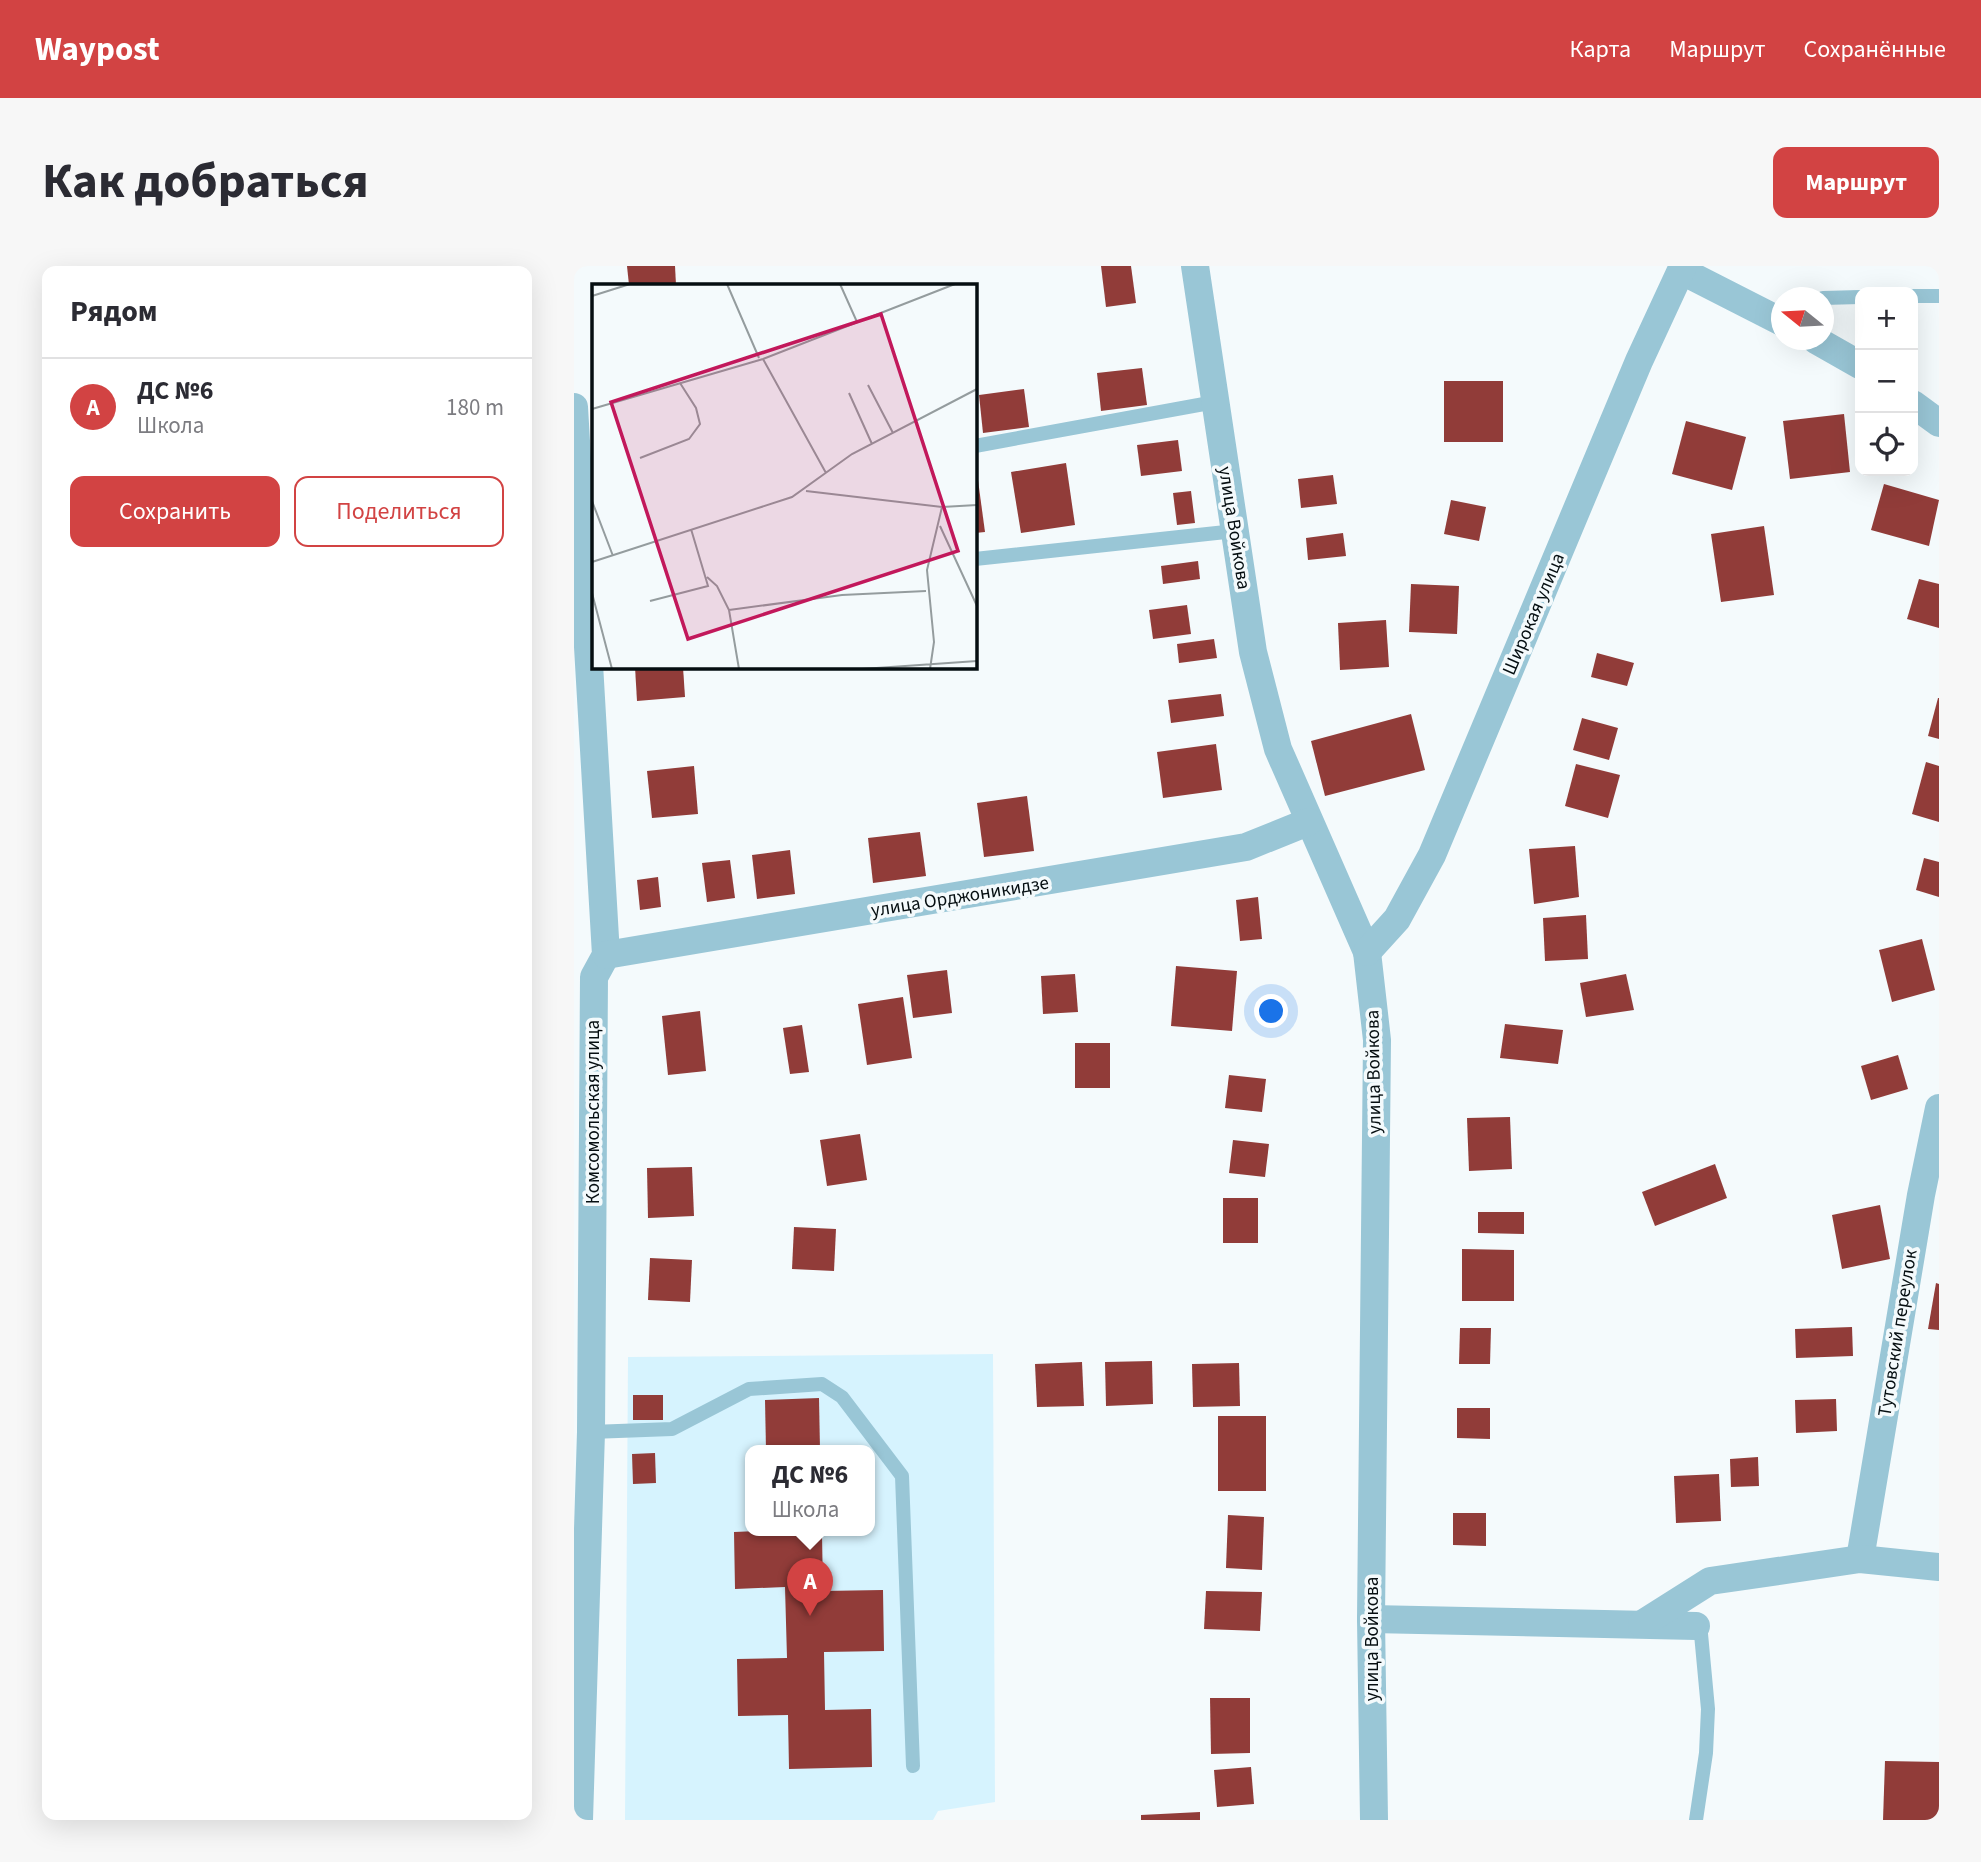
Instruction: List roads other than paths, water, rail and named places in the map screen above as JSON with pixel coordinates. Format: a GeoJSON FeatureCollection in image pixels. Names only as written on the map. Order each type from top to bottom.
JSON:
{"type":"FeatureCollection","features":[{"type":"Feature","properties":{"kind":"street","name":"улица Войкова"},"geometry":{"type":"LineString","coordinates":[[1195,266],[1253,652],[1278,749],[1367,952],[1377,1040],[1371,1619],[1374,1820]]}},
{"type":"Feature","properties":{"kind":"street"},"geometry":{"type":"LineString","coordinates":[[1682,269],[1771,315]]}},
{"type":"Feature","properties":{"kind":"street","name":"Широкая улица"},"geometry":{"type":"LineString","coordinates":[[1367,952],[1398,919],[1432,855],[1639,361],[1682,269]]}},
{"type":"Feature","properties":{"kind":"street"},"geometry":{"type":"LineString","coordinates":[[1834,350],[1855,362]]}},
{"type":"Feature","properties":{"kind":"street","name":"Комсомольская улица"},"geometry":{"type":"LineString","coordinates":[[574,407],[592,970],[591,1432],[579,1820]]}},
{"type":"Feature","properties":{"kind":"street"},"geometry":{"type":"LineString","coordinates":[[1918,408],[1939,423]]}},
{"type":"Feature","properties":{"kind":"street","name":"улица Орджоникидзе"},"geometry":{"type":"LineString","coordinates":[[592,970],[1246,847],[1308,822]]}},
{"type":"Feature","properties":{"kind":"street","name":"Тутовский переулок"},"geometry":{"type":"LineString","coordinates":[[1860,1559],[1921,1195],[1939,1108]]}},
{"type":"Feature","properties":{"kind":"street"},"geometry":{"type":"LineString","coordinates":[[1642,1624],[1710,1581],[1860,1559],[1939,1567]]}},
{"type":"Feature","properties":{"kind":"street"},"geometry":{"type":"LineString","coordinates":[[1371,1619],[1696,1626]]}},
{"type":"Feature","properties":{"kind":"lane"},"geometry":{"type":"LineString","coordinates":[[1918,296],[1939,296]]}},
{"type":"Feature","properties":{"kind":"lane"},"geometry":{"type":"LineString","coordinates":[[1834,298],[1855,297]]}},
{"type":"Feature","properties":{"kind":"lane"},"geometry":{"type":"LineString","coordinates":[[976,446],[1215,402]]}},
{"type":"Feature","properties":{"kind":"lane"},"geometry":{"type":"LineString","coordinates":[[976,559],[1235,531]]}},
{"type":"Feature","properties":{"kind":"lane"},"geometry":{"type":"LineString","coordinates":[[591,1432],[672,1429],[749,1389],[822,1384],[842,1397],[902,1476],[913,1766]]}},
{"type":"Feature","properties":{"kind":"lane"},"geometry":{"type":"LineString","coordinates":[[1696,1626],[1702,1634],[1708,1709],[1706,1752],[1696,1820]]}},
{"type":"Feature","properties":{"kind":"place","name":"ДС №6"},"geometry":{"type":"Point","coordinates":[810,1616]}}]}
